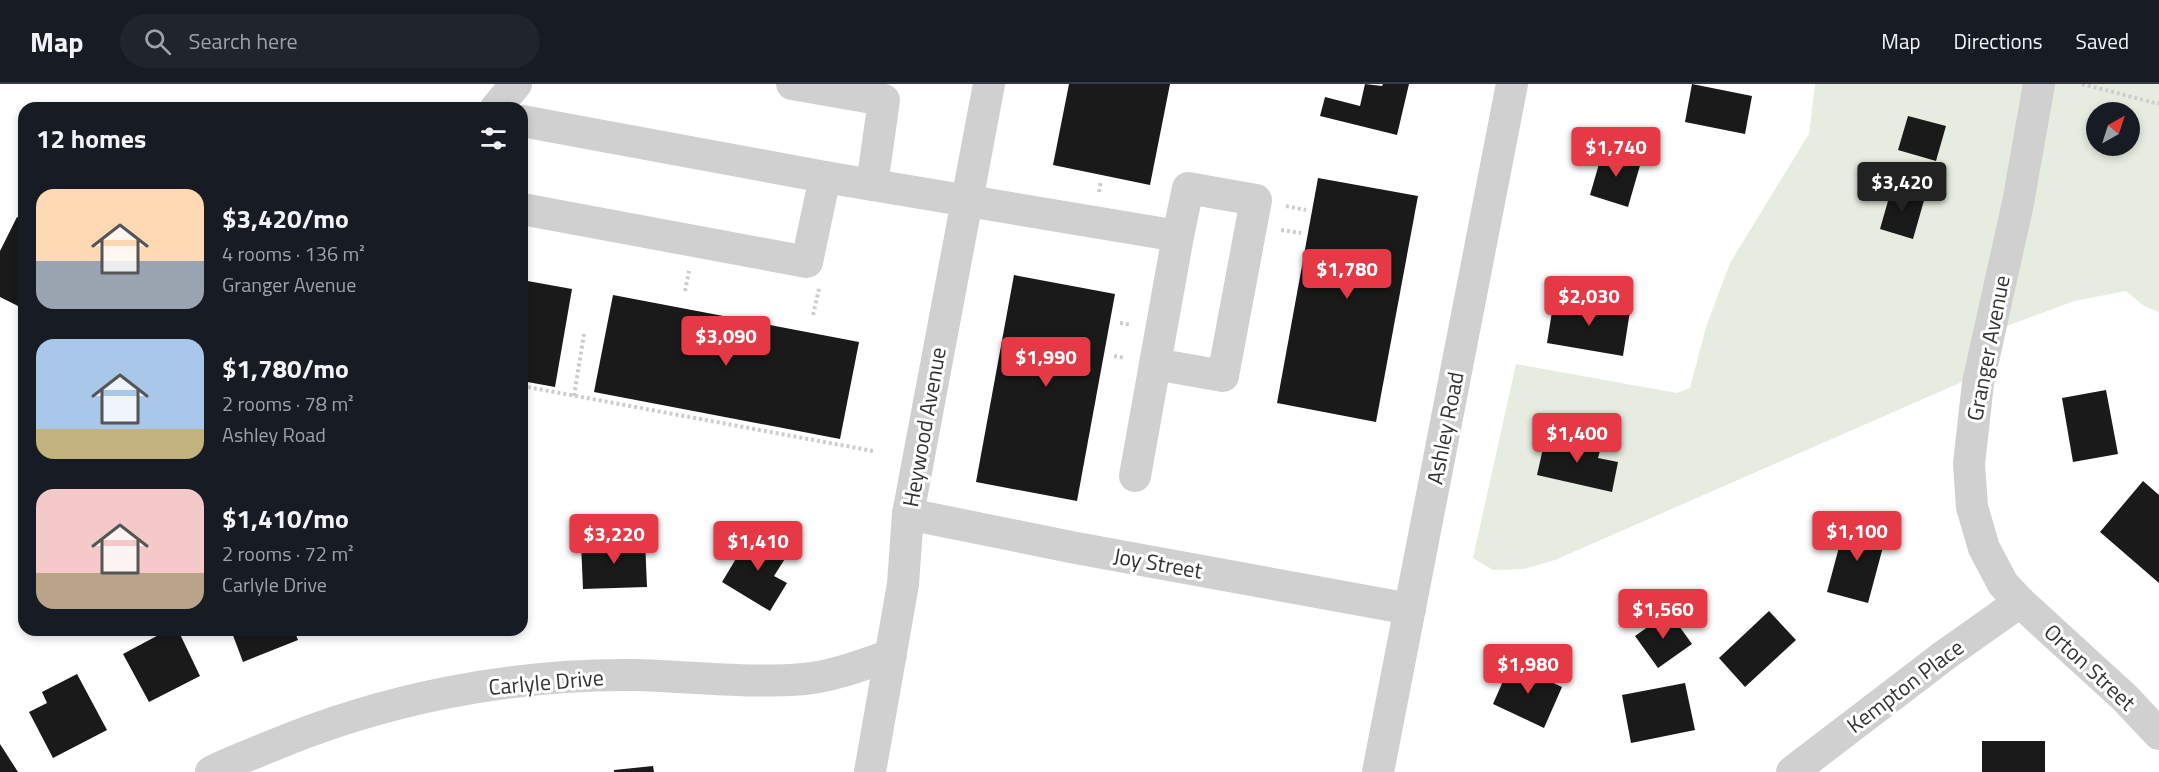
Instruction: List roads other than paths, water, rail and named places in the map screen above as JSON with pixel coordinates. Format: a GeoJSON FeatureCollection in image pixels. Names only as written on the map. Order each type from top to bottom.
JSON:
{"type":"FeatureCollection","features":[{"type":"Feature","properties":{"kind":"street"},"geometry":{"type":"LineString","coordinates":[[501,102],[516,84]]}},
{"type":"Feature","properties":{"kind":"street"},"geometry":{"type":"LineString","coordinates":[[792,84],[884,100],[872,185]]}},
{"type":"Feature","properties":{"kind":"street","name":"Heywood Avenue"},"geometry":{"type":"LineString","coordinates":[[870,772],[903,584],[908,514],[989,84]]}},
{"type":"Feature","properties":{"kind":"street","name":"Ashley Road"},"geometry":{"type":"LineString","coordinates":[[1378,772],[1512,84]]}},
{"type":"Feature","properties":{"kind":"street","name":"Granger Avenue"},"geometry":{"type":"LineString","coordinates":[[2019,603],[2003,584],[1984,548],[1972,507],[1969,464],[1978,383],[2018,203],[2035,85]]}},
{"type":"Feature","properties":{"kind":"street"},"geometry":{"type":"LineString","coordinates":[[528,122],[825,177],[1178,236]]}},
{"type":"Feature","properties":{"kind":"street"},"geometry":{"type":"LineString","coordinates":[[528,210],[807,262],[825,177]]}},
{"type":"Feature","properties":{"kind":"street"},"geometry":{"type":"LineString","coordinates":[[1136,476],[1155,364],[1178,236],[1188,188],[1256,200],[1223,376],[1155,364]]}},
{"type":"Feature","properties":{"kind":"street","name":"Joy Street"},"geometry":{"type":"LineString","coordinates":[[908,514],[1077,548],[1410,609]]}},
{"type":"Feature","properties":{"kind":"street","name":"Orton Street"},"geometry":{"type":"LineString","coordinates":[[2019,603],[2124,697],[2159,734]]}},
{"type":"Feature","properties":{"kind":"street","name":"Kempton Place"},"geometry":{"type":"LineString","coordinates":[[1792,772],[1945,655],[2019,603]]}},
{"type":"Feature","properties":{"kind":"street","name":"Carlyle Drive"},"geometry":{"type":"LineString","coordinates":[[211,772],[309,730],[375,710],[445,693],[538,679],[620,676],[716,680],[803,679],[836,674],[891,655]]}}]}
